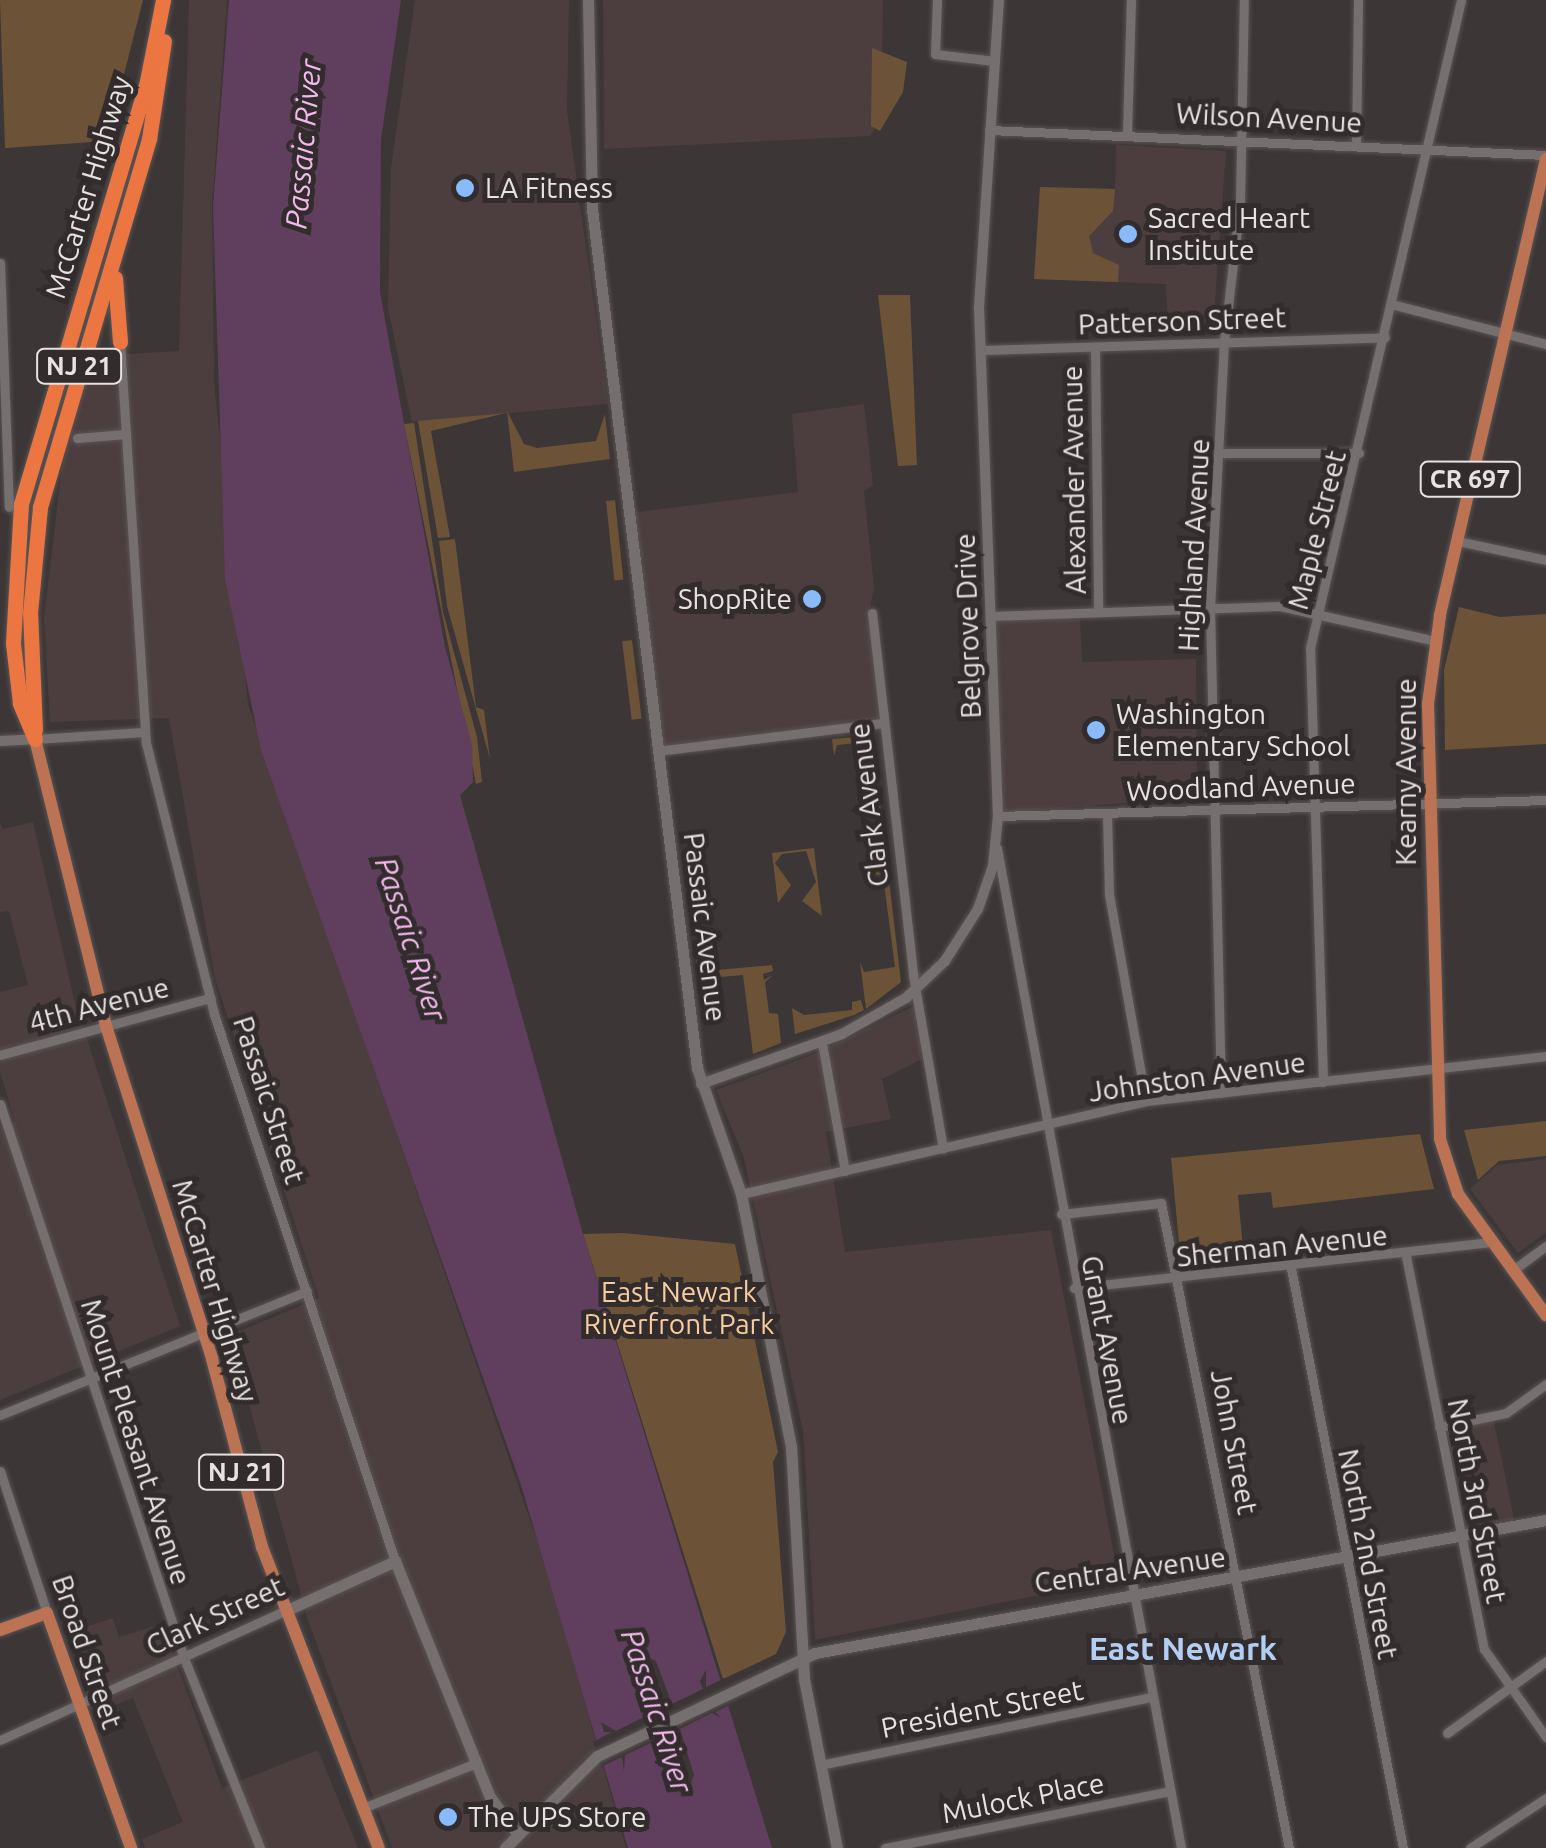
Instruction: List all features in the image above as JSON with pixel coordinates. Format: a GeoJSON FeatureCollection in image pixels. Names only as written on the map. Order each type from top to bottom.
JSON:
{"type":"FeatureCollection","features":[{"type":"Feature","properties":{"kind":"highway","name":"McCarter Highway"},"geometry":{"type":"LineString","coordinates":[[35,739],[20,703],[13,642],[21,504],[137,113],[164,0]]}},
{"type":"Feature","properties":{"kind":"highway","name":"McCarter Highway"},"geometry":{"type":"LineString","coordinates":[[35,739],[31,600],[40,506],[155,113],[164,0]]}},
{"type":"Feature","properties":{"kind":"highway"},"geometry":{"type":"LineString","coordinates":[[120,342],[112,296],[125,218]]}},
{"type":"Feature","properties":{"kind":"main road","name":"Passaic Avenue"},"geometry":{"type":"LineString","coordinates":[[588,0],[592,209],[701,1084],[741,1194],[791,1446],[803,1658],[836,1848]]}},
{"type":"Feature","properties":{"kind":"main road","name":"Kearny Avenue"},"geometry":{"type":"LineString","coordinates":[[1493,1242],[1450,1175],[1443,1151],[1436,1069],[1428,704],[1435,641],[1546,157]]}},
{"type":"Feature","properties":{"kind":"main road","name":"McCarter Highway"},"geometry":{"type":"LineString","coordinates":[[35,739],[106,1026],[204,1332],[285,1611],[379,1848]]}},
{"type":"Feature","properties":{"kind":"main road","name":"CR 697"},"geometry":{"type":"LineString","coordinates":[[1493,1242],[1546,1315]]}},
{"type":"Feature","properties":{"kind":"main road","name":"Central Avenue"},"geometry":{"type":"LineString","coordinates":[[505,1848],[597,1756],[803,1658],[1024,1611],[1238,1580],[1546,1520]]}},
{"type":"Feature","properties":{"kind":"main road","name":"Clark Street"},"geometry":{"type":"LineString","coordinates":[[285,1611],[395,1561]]}},
{"type":"Feature","properties":{"kind":"main road","name":"Passaic Street"},"geometry":{"type":"LineString","coordinates":[[395,1561],[496,1810],[518,1835]]}},
{"type":"Feature","properties":{"kind":"main road"},"geometry":{"type":"LineString","coordinates":[[0,1630],[47,1614]]}},
{"type":"Feature","properties":{"kind":"main road","name":"Broad Street"},"geometry":{"type":"LineString","coordinates":[[47,1614],[130,1848]]}},
{"type":"Feature","properties":{"kind":"street"},"geometry":{"type":"LineString","coordinates":[[938,0],[935,54],[995,61]]}},
{"type":"Feature","properties":{"kind":"street","name":"Belgrove Drive"},"geometry":{"type":"LineString","coordinates":[[701,1084],[822,1043],[915,991],[946,962],[978,909],[998,816],[980,350],[999,0]]}},
{"type":"Feature","properties":{"kind":"street"},"geometry":{"type":"LineString","coordinates":[[1128,133],[1131,0]]}},
{"type":"Feature","properties":{"kind":"street","name":"Highland Avenue"},"geometry":{"type":"LineString","coordinates":[[1221,1093],[1210,608],[1224,341],[1242,138],[1244,0]]}},
{"type":"Feature","properties":{"kind":"street"},"geometry":{"type":"LineString","coordinates":[[1356,145],[1358,0]]}},
{"type":"Feature","properties":{"kind":"street","name":"Maple Street"},"geometry":{"type":"LineString","coordinates":[[1323,1082],[1318,807],[1310,648],[1395,305],[1461,0]]}},
{"type":"Feature","properties":{"kind":"street","name":"Wilson Avenue"},"geometry":{"type":"LineString","coordinates":[[989,130],[1242,138],[1546,157]]}},
{"type":"Feature","properties":{"kind":"street"},"geometry":{"type":"LineString","coordinates":[[0,263],[8,507]]}},
{"type":"Feature","properties":{"kind":"street"},"geometry":{"type":"LineString","coordinates":[[1395,305],[1546,344]]}},
{"type":"Feature","properties":{"kind":"street","name":"Patterson Street"},"geometry":{"type":"LineString","coordinates":[[980,350],[1385,337]]}},
{"type":"Feature","properties":{"kind":"street","name":"Passaic Street"},"geometry":{"type":"LineString","coordinates":[[120,342],[144,732],[210,998],[395,1561]]}},
{"type":"Feature","properties":{"kind":"street","name":"Alexander Avenue"},"geometry":{"type":"LineString","coordinates":[[1095,348],[1098,612]]}},
{"type":"Feature","properties":{"kind":"street"},"geometry":{"type":"LineString","coordinates":[[77,438],[126,434]]}},
{"type":"Feature","properties":{"kind":"street"},"geometry":{"type":"LineString","coordinates":[[1221,453],[1359,453]]}},
{"type":"Feature","properties":{"kind":"street"},"geometry":{"type":"LineString","coordinates":[[1458,541],[1546,560]]}},
{"type":"Feature","properties":{"kind":"street"},"geometry":{"type":"LineString","coordinates":[[991,616],[1280,606],[1435,641]]}},
{"type":"Feature","properties":{"kind":"street","name":"Clark Avenue"},"geometry":{"type":"LineString","coordinates":[[872,613],[915,991],[944,1148]]}},
{"type":"Feature","properties":{"kind":"street"},"geometry":{"type":"LineString","coordinates":[[658,751],[882,724]]}},
{"type":"Feature","properties":{"kind":"street"},"geometry":{"type":"LineString","coordinates":[[0,741],[144,732]]}},
{"type":"Feature","properties":{"kind":"street","name":"Woodland Avenue"},"geometry":{"type":"LineString","coordinates":[[998,816],[1546,800]]}},
{"type":"Feature","properties":{"kind":"street"},"geometry":{"type":"LineString","coordinates":[[1107,813],[1109,894],[1146,1101]]}},
{"type":"Feature","properties":{"kind":"street","name":"Grant Avenue"},"geometry":{"type":"LineString","coordinates":[[996,839],[1074,1288],[1181,1848]]}},
{"type":"Feature","properties":{"kind":"street","name":"4th Avenue"},"geometry":{"type":"LineString","coordinates":[[0,1055],[210,998]]}},
{"type":"Feature","properties":{"kind":"street"},"geometry":{"type":"LineString","coordinates":[[822,1043],[845,1172]]}},
{"type":"Feature","properties":{"kind":"street","name":"Johnston Avenue"},"geometry":{"type":"LineString","coordinates":[[741,1194],[1146,1101],[1546,1056]]}},
{"type":"Feature","properties":{"kind":"street","name":"Mount Pleasant Avenue"},"geometry":{"type":"LineString","coordinates":[[0,1104],[184,1658],[260,1848]]}},
{"type":"Feature","properties":{"kind":"street","name":"John Street"},"geometry":{"type":"LineString","coordinates":[[1061,1214],[1161,1203],[1288,1848]]}},
{"type":"Feature","properties":{"kind":"street","name":"Sherman Avenue"},"geometry":{"type":"LineString","coordinates":[[1074,1288],[1179,1281],[1406,1256],[1493,1242]]}},
{"type":"Feature","properties":{"kind":"street"},"geometry":{"type":"LineString","coordinates":[[1513,1270],[1546,1246]]}},
{"type":"Feature","properties":{"kind":"street","name":"North 3rd Street"},"geometry":{"type":"LineString","coordinates":[[1406,1256],[1484,1649],[1546,1737]]}},
{"type":"Feature","properties":{"kind":"street","name":"North 2nd Street"},"geometry":{"type":"LineString","coordinates":[[1290,1268],[1403,1848]]}},
{"type":"Feature","properties":{"kind":"street"},"geometry":{"type":"LineString","coordinates":[[0,1416],[306,1292]]}},
{"type":"Feature","properties":{"kind":"street"},"geometry":{"type":"LineString","coordinates":[[1439,1426],[1506,1412],[1546,1384]]}},
{"type":"Feature","properties":{"kind":"street","name":"Broad Street"},"geometry":{"type":"LineString","coordinates":[[0,1471],[47,1614]]}},
{"type":"Feature","properties":{"kind":"street","name":"Clark Street"},"geometry":{"type":"LineString","coordinates":[[0,1740],[285,1611]]}},
{"type":"Feature","properties":{"kind":"street"},"geometry":{"type":"LineString","coordinates":[[1448,1733],[1546,1661]]}},
{"type":"Feature","properties":{"kind":"street","name":"President Street"},"geometry":{"type":"LineString","coordinates":[[820,1764],[1152,1697]]}},
{"type":"Feature","properties":{"kind":"street"},"geometry":{"type":"LineString","coordinates":[[363,1808],[476,1763]]}},
{"type":"Feature","properties":{"kind":"street","name":"Mulock Place"},"geometry":{"type":"LineString","coordinates":[[884,1848],[1170,1791]]}},
{"type":"Feature","properties":{"kind":"street"},"geometry":{"type":"LineString","coordinates":[[1470,1848],[1546,1798]]}},
{"type":"Feature","properties":{"kind":"shaded area"},"geometry":{"type":"Polygon","coordinates":[[[189,0],[227,0],[212,205],[214,382],[248,704],[548,1572],[626,1848],[392,1848],[308,1620],[230,1335],[319,1298],[215,978],[169,718],[50,722],[44,616],[63,460],[89,356],[179,351],[189,0]]]}},
{"type":"Feature","properties":{"kind":"shaded area"},"geometry":{"type":"Polygon","coordinates":[[[415,0],[569,0],[567,111],[608,404],[412,422],[388,308],[391,167],[415,0]]]}},
{"type":"Feature","properties":{"kind":"shaded area"},"geometry":{"type":"Polygon","coordinates":[[[603,0],[883,0],[881,119],[870,136],[604,149],[603,0]]]}},
{"type":"Feature","properties":{"kind":"shaded area","name":"Sacred Heart Institute"},"geometry":{"type":"Polygon","coordinates":[[[1116,145],[1226,151],[1213,328],[1168,330],[1166,284],[1034,279],[1040,187],[1115,189],[1116,145]]]}},
{"type":"Feature","properties":{"kind":"shaded area"},"geometry":{"type":"Polygon","coordinates":[[[864,404],[873,485],[864,491],[874,587],[869,614],[884,726],[660,753],[630,513],[798,492],[792,414],[864,404]]]}},
{"type":"Feature","properties":{"kind":"shaded area","name":"Washington Elementary School"},"geometry":{"type":"Polygon","coordinates":[[[1080,616],[1082,662],[1196,659],[1197,797],[1001,813],[991,619],[1080,616]]]}},
{"type":"Feature","properties":{"kind":"shaded area"},"geometry":{"type":"Polygon","coordinates":[[[0,821],[3,829],[33,822],[74,999],[180,1326],[0,1400],[0,1127],[15,1121],[0,1072],[0,992],[28,985],[9,911],[0,912],[0,821]]]}},
{"type":"Feature","properties":{"kind":"shaded area"},"geometry":{"type":"Polygon","coordinates":[[[914,1006],[930,1055],[882,1079],[891,1119],[826,1132],[845,1252],[1051,1230],[1119,1579],[815,1640],[803,1431],[744,1158],[716,1090],[817,1053],[914,1006]]]}},
{"type":"Feature","properties":{"kind":"shaded area"},"geometry":{"type":"Polygon","coordinates":[[[1546,1159],[1546,1233],[1518,1253],[1470,1189],[1497,1165],[1546,1159]]]}},
{"type":"Feature","properties":{"kind":"shaded area"},"geometry":{"type":"Polygon","coordinates":[[[1493,1417],[1515,1524],[1486,1529],[1475,1475],[1450,1479],[1441,1428],[1493,1417]]]}},
{"type":"Feature","properties":{"kind":"shaded area"},"geometry":{"type":"Polygon","coordinates":[[[113,1618],[119,1637],[162,1624],[222,1788],[318,1750],[358,1848],[145,1848],[142,1839],[183,1822],[133,1698],[93,1714],[67,1633],[113,1618]]]}},
{"type":"Feature","properties":{"kind":"green space"},"geometry":{"type":"Polygon","coordinates":[[[0,0],[143,0],[107,141],[5,148],[0,0]]]}},
{"type":"Feature","properties":{"kind":"green space"},"geometry":{"type":"Polygon","coordinates":[[[872,48],[907,62],[903,92],[880,131],[871,126],[872,48]]]}},
{"type":"Feature","properties":{"kind":"green space"},"geometry":{"type":"Polygon","coordinates":[[[1040,187],[1115,189],[1113,211],[1089,236],[1093,253],[1119,265],[1118,282],[1034,279],[1040,187]]]}},
{"type":"Feature","properties":{"kind":"green space"},"geometry":{"type":"Polygon","coordinates":[[[878,295],[910,295],[917,465],[898,466],[878,295]]]}},
{"type":"Feature","properties":{"kind":"green space"},"geometry":{"type":"Polygon","coordinates":[[[507,411],[524,444],[537,448],[596,441],[605,414],[610,459],[514,472],[507,411]]]}},
{"type":"Feature","properties":{"kind":"green space"},"geometry":{"type":"Polygon","coordinates":[[[506,413],[431,431],[450,537],[438,538],[418,421],[506,413]]]}},
{"type":"Feature","properties":{"kind":"green space"},"geometry":{"type":"Polygon","coordinates":[[[414,423],[443,612],[477,737],[482,782],[476,784],[404,424],[414,423]]]}},
{"type":"Feature","properties":{"kind":"green space"},"geometry":{"type":"Polygon","coordinates":[[[615,500],[623,580],[614,581],[606,501],[615,500]]]}},
{"type":"Feature","properties":{"kind":"green space"},"geometry":{"type":"Polygon","coordinates":[[[455,539],[476,707],[484,710],[490,759],[447,606],[439,541],[455,539]]]}},
{"type":"Feature","properties":{"kind":"green space"},"geometry":{"type":"Polygon","coordinates":[[[1459,607],[1500,617],[1546,614],[1546,744],[1445,750],[1444,670],[1459,607]]]}},
{"type":"Feature","properties":{"kind":"green space"},"geometry":{"type":"Polygon","coordinates":[[[632,640],[642,718],[632,720],[622,641],[632,640]]]}},
{"type":"Feature","properties":{"kind":"green space"},"geometry":{"type":"Polygon","coordinates":[[[872,736],[901,982],[866,1009],[860,962],[864,972],[895,967],[883,876],[875,874],[885,861],[879,840],[870,838],[879,834],[867,742],[837,745],[834,756],[832,739],[872,736]]]}},
{"type":"Feature","properties":{"kind":"green space"},"geometry":{"type":"Polygon","coordinates":[[[814,848],[822,916],[802,901],[816,882],[806,851],[782,854],[775,863],[791,885],[778,903],[772,853],[814,848]]]}},
{"type":"Feature","properties":{"kind":"green space"},"geometry":{"type":"Polygon","coordinates":[[[704,954],[706,971],[772,965],[773,971],[763,974],[764,980],[773,975],[765,982],[769,1013],[778,1014],[781,1043],[753,1054],[743,975],[698,979],[696,961],[704,954]]]}},
{"type":"Feature","properties":{"kind":"green space"},"geometry":{"type":"Polygon","coordinates":[[[861,1000],[864,1010],[795,1034],[792,1008],[804,1015],[852,1010],[852,1002],[861,1000]]]}},
{"type":"Feature","properties":{"kind":"green space"},"geometry":{"type":"Polygon","coordinates":[[[1546,1121],[1546,1156],[1499,1161],[1478,1180],[1464,1130],[1546,1121]]]}},
{"type":"Feature","properties":{"kind":"green space"},"geometry":{"type":"Polygon","coordinates":[[[1420,1134],[1434,1189],[1273,1208],[1271,1192],[1238,1195],[1245,1270],[1182,1275],[1171,1158],[1420,1134]]]}},
{"type":"Feature","properties":{"kind":"green space","name":"East Newark Riverfront Park"},"geometry":{"type":"Polygon","coordinates":[[[623,1233],[735,1244],[778,1452],[773,1462],[786,1632],[776,1654],[723,1679],[583,1234],[623,1233]]]}},
{"type":"Feature","properties":{"kind":"water","name":"Passaic River"},"geometry":{"type":"Polygon","coordinates":[[[229,0],[401,0],[381,140],[380,292],[445,647],[472,744],[473,782],[460,795],[583,1234],[772,1848],[628,1848],[521,1485],[261,750],[225,579],[213,206],[229,0]]]}},
{"type":"Feature","properties":{"kind":"pier"},"geometry":{"type":"Polygon","coordinates":[[[640,1653],[656,1661],[672,1704],[703,1689],[700,1681],[706,1670],[706,1687],[725,1678],[732,1704],[715,1712],[721,1718],[712,1713],[680,1729],[694,1775],[687,1793],[671,1785],[655,1741],[625,1755],[624,1771],[622,1757],[601,1767],[593,1742],[612,1732],[604,1732],[601,1722],[616,1731],[646,1716],[632,1670],[640,1653]]]}},
{"type":"Feature","properties":{"kind":"place","name":"LA Fitness"},"geometry":{"type":"Point","coordinates":[465,188]}},
{"type":"Feature","properties":{"kind":"place","name":"Sacred Heart Institute"},"geometry":{"type":"Point","coordinates":[1128,234]}},
{"type":"Feature","properties":{"kind":"place","name":"ShopRite"},"geometry":{"type":"Point","coordinates":[812,599]}},
{"type":"Feature","properties":{"kind":"place","name":"Washington Elementary School"},"geometry":{"type":"Point","coordinates":[1096,730]}},
{"type":"Feature","properties":{"kind":"place","name":"The UPS Store"},"geometry":{"type":"Point","coordinates":[448,1817]}},
{"type":"Feature","properties":{"kind":"district","name":"East Newark"},"geometry":{"type":"Point","coordinates":[1183,1648]}}]}
